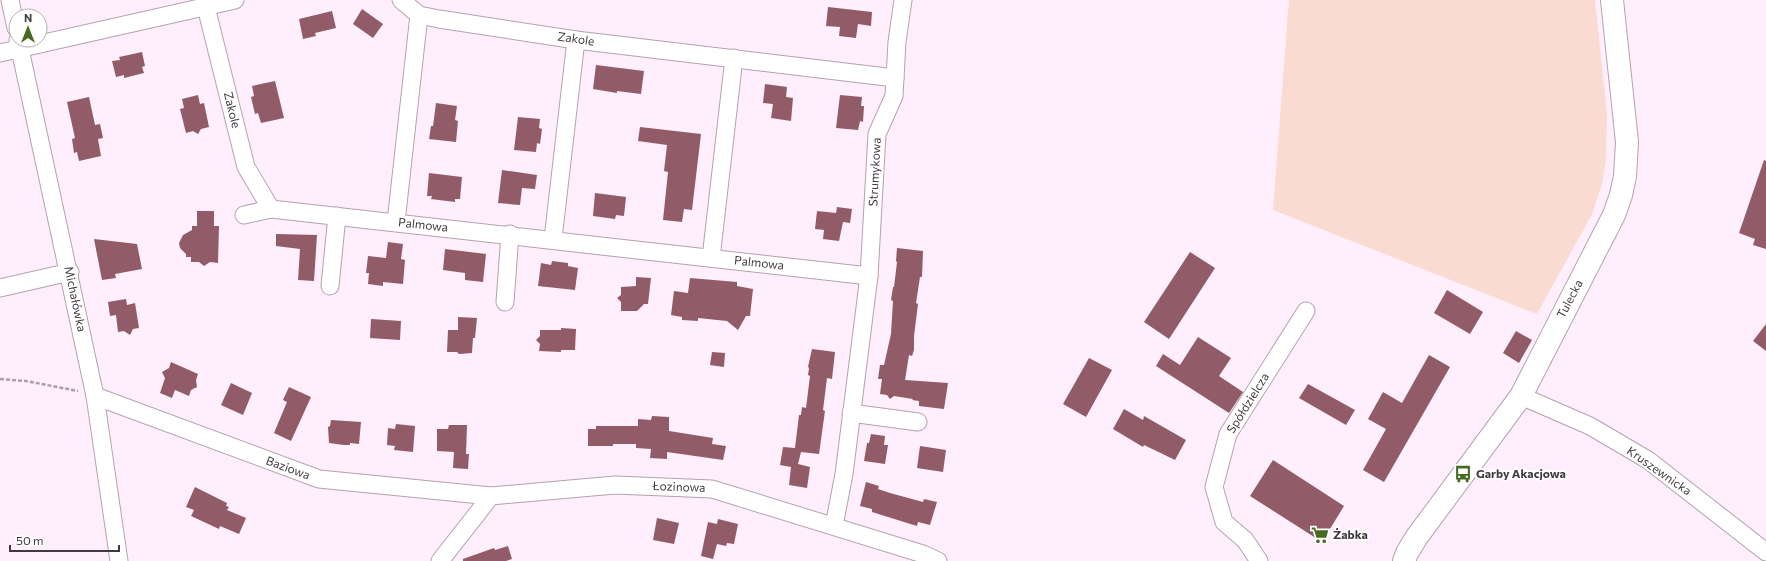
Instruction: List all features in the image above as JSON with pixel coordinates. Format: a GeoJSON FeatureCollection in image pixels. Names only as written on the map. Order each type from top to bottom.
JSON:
{"type":"FeatureCollection","features":[{"type":"Feature","properties":{"kind":"street"},"geometry":{"type":"LineString","coordinates":[[48,38],[235,0]]}},
{"type":"Feature","properties":{"kind":"street"},"geometry":{"type":"LineString","coordinates":[[396,222],[419,15],[401,0]]}},
{"type":"Feature","properties":{"kind":"street","name":"Strumykowa"},"geometry":{"type":"LineString","coordinates":[[869,276],[877,134],[894,96],[897,42],[902,0]]}},
{"type":"Feature","properties":{"kind":"street","name":"Tulecka"},"geometry":{"type":"LineString","coordinates":[[1404,561],[1416,538],[1520,396],[1614,215],[1626,176],[1627,142],[1612,0]]}},
{"type":"Feature","properties":{"kind":"street","name":"Zakole"},"geometry":{"type":"LineString","coordinates":[[206,7],[246,167],[271,209]]}},
{"type":"Feature","properties":{"kind":"street","name":"Zakole"},"geometry":{"type":"LineString","coordinates":[[419,15],[576,40],[895,78]]}},
{"type":"Feature","properties":{"kind":"street"},"geometry":{"type":"LineString","coordinates":[[553,239],[576,40]]}},
{"type":"Feature","properties":{"kind":"street"},"geometry":{"type":"LineString","coordinates":[[0,53],[11,48]]}},
{"type":"Feature","properties":{"kind":"street","name":"Michałówka"},"geometry":{"type":"LineString","coordinates":[[20,48],[70,272],[95,396],[119,561]]}},
{"type":"Feature","properties":{"kind":"street"},"geometry":{"type":"LineString","coordinates":[[711,258],[734,58]]}},
{"type":"Feature","properties":{"kind":"street","name":"Palmowa"},"geometry":{"type":"LineString","coordinates":[[244,215],[271,209],[510,234],[869,276]]}},
{"type":"Feature","properties":{"kind":"street"},"geometry":{"type":"LineString","coordinates":[[330,286],[336,216]]}},
{"type":"Feature","properties":{"kind":"street"},"geometry":{"type":"LineString","coordinates":[[504,302],[510,234]]}},
{"type":"Feature","properties":{"kind":"street"},"geometry":{"type":"LineString","coordinates":[[0,288],[70,272]]}},
{"type":"Feature","properties":{"kind":"street"},"geometry":{"type":"LineString","coordinates":[[834,526],[844,474],[869,276]]}},
{"type":"Feature","properties":{"kind":"street","name":"Spółdzielcza"},"geometry":{"type":"LineString","coordinates":[[1259,561],[1245,540],[1224,522],[1214,487],[1228,434],[1306,311]]}},
{"type":"Feature","properties":{"kind":"street","name":"Baziowa"},"geometry":{"type":"LineString","coordinates":[[95,396],[319,479],[492,496]]}},
{"type":"Feature","properties":{"kind":"street","name":"Kruszewnicka"},"geometry":{"type":"LineString","coordinates":[[1520,396],[1590,426],[1648,460],[1766,552]]}},
{"type":"Feature","properties":{"kind":"street"},"geometry":{"type":"LineString","coordinates":[[851,413],[918,422]]}},
{"type":"Feature","properties":{"kind":"street","name":"Łozinowa"},"geometry":{"type":"LineString","coordinates":[[492,496],[615,485],[712,489],[923,554],[938,561]]}},
{"type":"Feature","properties":{"kind":"street"},"geometry":{"type":"LineString","coordinates":[[440,561],[492,496]]}},
{"type":"Feature","properties":{"kind":"path"},"geometry":{"type":"LineString","coordinates":[[0,379],[26,381],[62,387],[95,396]]}},
{"type":"Feature","properties":{"kind":"shaded area"},"geometry":{"type":"Polygon","coordinates":[[[1289,0],[1595,0],[1607,114],[1606,159],[1602,184],[1592,214],[1537,314],[1273,210],[1289,0]]]}},
{"type":"Feature","properties":{"kind":"building"},"geometry":{"type":"Polygon","coordinates":[[[828,7],[872,12],[871,26],[858,24],[856,38],[839,36],[840,27],[826,26],[828,7]]]}},
{"type":"Feature","properties":{"kind":"building"},"geometry":{"type":"Polygon","coordinates":[[[362,9],[383,24],[373,38],[353,24],[362,9]]]}},
{"type":"Feature","properties":{"kind":"building"},"geometry":{"type":"Polygon","coordinates":[[[332,11],[336,28],[315,33],[316,36],[303,39],[299,19],[332,11]]]}},
{"type":"Feature","properties":{"kind":"building"},"geometry":{"type":"Polygon","coordinates":[[[142,52],[145,66],[142,67],[144,73],[124,78],[124,75],[116,77],[112,61],[120,60],[119,57],[142,52]]]}},
{"type":"Feature","properties":{"kind":"building"},"geometry":{"type":"Polygon","coordinates":[[[596,65],[644,71],[641,94],[617,91],[617,93],[593,89],[596,65]]]}},
{"type":"Feature","properties":{"kind":"building"},"geometry":{"type":"Polygon","coordinates":[[[275,81],[284,118],[261,123],[258,113],[255,114],[251,97],[254,96],[252,86],[275,81]]]}},
{"type":"Feature","properties":{"kind":"building"},"geometry":{"type":"Polygon","coordinates":[[[765,84],[787,87],[786,97],[793,98],[791,121],[771,118],[773,104],[763,103],[765,84]]]}},
{"type":"Feature","properties":{"kind":"building"},"geometry":{"type":"Polygon","coordinates":[[[198,95],[200,104],[204,103],[209,127],[201,129],[198,134],[193,131],[186,133],[180,109],[184,108],[182,99],[198,95]]]}},
{"type":"Feature","properties":{"kind":"building"},"geometry":{"type":"Polygon","coordinates":[[[840,95],[862,97],[861,106],[864,106],[863,122],[860,121],[858,130],[836,128],[840,95]]]}},
{"type":"Feature","properties":{"kind":"building"},"geometry":{"type":"Polygon","coordinates":[[[89,97],[95,125],[100,124],[103,138],[98,139],[101,156],[79,161],[77,152],[74,153],[72,139],[75,138],[67,102],[89,97]]]}},
{"type":"Feature","properties":{"kind":"building"},"geometry":{"type":"Polygon","coordinates":[[[436,103],[457,106],[455,120],[458,121],[456,142],[429,139],[431,126],[433,126],[436,103]]]}},
{"type":"Feature","properties":{"kind":"building"},"geometry":{"type":"Polygon","coordinates":[[[518,117],[540,119],[539,128],[542,129],[540,144],[537,143],[536,152],[514,150],[518,117]]]}},
{"type":"Feature","properties":{"kind":"building"},"geometry":{"type":"Polygon","coordinates":[[[640,127],[701,134],[692,210],[684,209],[682,222],[663,220],[668,172],[664,171],[667,145],[638,141],[640,127]]]}},
{"type":"Feature","properties":{"kind":"building"},"geometry":{"type":"Polygon","coordinates":[[[1764,160],[1766,161],[1766,249],[1753,245],[1755,239],[1739,233],[1764,160]]]}},
{"type":"Feature","properties":{"kind":"building"},"geometry":{"type":"Polygon","coordinates":[[[502,170],[537,175],[535,189],[522,188],[520,205],[498,203],[502,170]]]}},
{"type":"Feature","properties":{"kind":"building"},"geometry":{"type":"Polygon","coordinates":[[[429,173],[462,177],[460,199],[455,199],[455,202],[431,199],[432,196],[427,196],[429,173]]]}},
{"type":"Feature","properties":{"kind":"building"},"geometry":{"type":"Polygon","coordinates":[[[595,193],[626,197],[624,216],[616,215],[615,219],[593,216],[595,193]]]}},
{"type":"Feature","properties":{"kind":"building"},"geometry":{"type":"Polygon","coordinates":[[[837,207],[852,209],[850,223],[843,222],[839,241],[823,239],[824,230],[815,229],[817,211],[836,213],[837,207]]]}},
{"type":"Feature","properties":{"kind":"building"},"geometry":{"type":"Polygon","coordinates":[[[197,211],[214,211],[214,226],[219,226],[218,263],[210,262],[204,266],[199,262],[191,262],[191,257],[186,257],[186,254],[180,248],[179,243],[183,235],[192,230],[192,226],[197,226],[197,211]]]}},
{"type":"Feature","properties":{"kind":"building"},"geometry":{"type":"Polygon","coordinates":[[[276,234],[317,235],[314,281],[298,280],[300,249],[276,246],[276,234]]]}},
{"type":"Feature","properties":{"kind":"building"},"geometry":{"type":"Polygon","coordinates":[[[94,239],[137,244],[142,269],[115,274],[116,278],[102,280],[94,239]]]}},
{"type":"Feature","properties":{"kind":"building"},"geometry":{"type":"Polygon","coordinates":[[[388,242],[403,244],[401,259],[405,260],[403,284],[383,282],[383,286],[368,284],[369,273],[366,273],[368,256],[386,258],[388,242]]]}},
{"type":"Feature","properties":{"kind":"building"},"geometry":{"type":"Polygon","coordinates":[[[897,248],[923,251],[922,277],[920,277],[916,303],[918,304],[914,336],[914,350],[912,356],[909,355],[905,380],[948,383],[944,409],[919,406],[919,401],[912,400],[913,399],[894,396],[890,399],[887,395],[880,394],[882,379],[878,379],[880,365],[884,365],[891,334],[893,301],[891,300],[897,262],[897,248]]]}},
{"type":"Feature","properties":{"kind":"building"},"geometry":{"type":"Polygon","coordinates":[[[445,249],[486,254],[483,282],[465,280],[465,273],[443,270],[445,249]]]}},
{"type":"Feature","properties":{"kind":"building"},"geometry":{"type":"Polygon","coordinates":[[[1190,252],[1215,268],[1169,339],[1144,322],[1190,252]]]}},
{"type":"Feature","properties":{"kind":"building"},"geometry":{"type":"Polygon","coordinates":[[[552,261],[568,263],[568,266],[578,268],[575,290],[538,286],[541,263],[551,265],[552,261]]]}},
{"type":"Feature","properties":{"kind":"building"},"geometry":{"type":"Polygon","coordinates":[[[636,277],[651,278],[648,304],[644,304],[637,311],[621,311],[621,302],[617,298],[621,295],[621,287],[636,286],[636,277]]]}},
{"type":"Feature","properties":{"kind":"building"},"geometry":{"type":"Polygon","coordinates":[[[690,278],[737,282],[737,286],[753,289],[750,316],[746,316],[738,330],[727,321],[698,318],[698,321],[682,320],[682,317],[671,315],[674,291],[688,293],[690,278]]]}},
{"type":"Feature","properties":{"kind":"building"},"geometry":{"type":"Polygon","coordinates":[[[1447,290],[1483,312],[1470,334],[1434,313],[1447,290]]]}},
{"type":"Feature","properties":{"kind":"building"},"geometry":{"type":"Polygon","coordinates":[[[126,299],[127,305],[135,303],[139,328],[133,329],[130,335],[124,331],[118,332],[116,315],[110,316],[108,302],[126,299]]]}},
{"type":"Feature","properties":{"kind":"building"},"geometry":{"type":"Polygon","coordinates":[[[458,317],[477,318],[472,353],[459,354],[457,352],[447,352],[448,330],[458,330],[458,317]]]}},
{"type":"Feature","properties":{"kind":"building"},"geometry":{"type":"Polygon","coordinates":[[[371,319],[401,321],[400,340],[370,338],[371,319]]]}},
{"type":"Feature","properties":{"kind":"building"},"geometry":{"type":"Polygon","coordinates":[[[1766,324],[1766,351],[1753,341],[1766,324]]]}},
{"type":"Feature","properties":{"kind":"building"},"geometry":{"type":"Polygon","coordinates":[[[561,328],[576,329],[575,350],[561,350],[561,352],[539,351],[540,344],[536,340],[540,336],[540,330],[561,330],[561,328]]]}},
{"type":"Feature","properties":{"kind":"building"},"geometry":{"type":"Polygon","coordinates":[[[1516,331],[1532,340],[1519,363],[1503,353],[1516,331]]]}},
{"type":"Feature","properties":{"kind":"building"},"geometry":{"type":"Polygon","coordinates":[[[1198,337],[1231,358],[1219,376],[1243,392],[1229,413],[1156,366],[1163,354],[1180,365],[1198,337]]]}},
{"type":"Feature","properties":{"kind":"building"},"geometry":{"type":"Polygon","coordinates":[[[812,349],[835,352],[832,379],[827,378],[823,410],[825,411],[819,454],[801,452],[798,464],[810,467],[807,488],[789,485],[791,467],[780,465],[783,447],[795,448],[799,415],[801,415],[802,407],[806,408],[810,376],[808,375],[808,367],[812,349]]]}},
{"type":"Feature","properties":{"kind":"building"},"geometry":{"type":"Polygon","coordinates":[[[712,352],[725,353],[724,367],[710,365],[712,352]]]}},
{"type":"Feature","properties":{"kind":"building"},"geometry":{"type":"Polygon","coordinates":[[[1429,355],[1450,367],[1384,482],[1363,470],[1386,429],[1368,419],[1383,392],[1402,403],[1429,355]]]}},
{"type":"Feature","properties":{"kind":"building"},"geometry":{"type":"Polygon","coordinates":[[[1089,358],[1112,370],[1086,417],[1063,404],[1089,358]]]}},
{"type":"Feature","properties":{"kind":"building"},"geometry":{"type":"Polygon","coordinates":[[[171,362],[198,374],[196,380],[197,387],[191,390],[189,396],[175,390],[172,398],[160,393],[165,378],[162,372],[169,368],[171,362]]]}},
{"type":"Feature","properties":{"kind":"building"},"geometry":{"type":"Polygon","coordinates":[[[231,383],[252,393],[243,415],[221,405],[231,383]]]}},
{"type":"Feature","properties":{"kind":"building"},"geometry":{"type":"Polygon","coordinates":[[[1308,384],[1355,410],[1346,425],[1299,398],[1308,384]]]}},
{"type":"Feature","properties":{"kind":"building"},"geometry":{"type":"Polygon","coordinates":[[[289,387],[311,397],[291,441],[274,433],[287,402],[283,400],[289,387]]]}},
{"type":"Feature","properties":{"kind":"building"},"geometry":{"type":"Polygon","coordinates":[[[1124,409],[1143,420],[1144,416],[1186,440],[1175,460],[1144,445],[1143,447],[1113,429],[1124,409]]]}},
{"type":"Feature","properties":{"kind":"building"},"geometry":{"type":"Polygon","coordinates":[[[652,416],[669,417],[669,431],[713,438],[712,444],[726,446],[723,460],[667,452],[667,459],[650,458],[651,449],[636,448],[636,444],[588,446],[588,429],[596,429],[596,426],[638,426],[638,419],[651,420],[652,416]]]}},
{"type":"Feature","properties":{"kind":"building"},"geometry":{"type":"Polygon","coordinates":[[[331,420],[361,422],[359,444],[350,443],[350,445],[344,445],[329,443],[328,427],[330,426],[331,420]]]}},
{"type":"Feature","properties":{"kind":"building"},"geometry":{"type":"Polygon","coordinates":[[[396,424],[415,426],[413,452],[394,450],[395,446],[387,445],[388,428],[395,429],[396,424]]]}},
{"type":"Feature","properties":{"kind":"building"},"geometry":{"type":"Polygon","coordinates":[[[449,425],[467,425],[466,454],[469,454],[468,469],[453,468],[454,452],[437,451],[437,429],[448,429],[449,425]]]}},
{"type":"Feature","properties":{"kind":"building"},"geometry":{"type":"Polygon","coordinates":[[[871,434],[885,436],[884,445],[888,445],[885,464],[864,461],[867,443],[869,443],[871,434]]]}},
{"type":"Feature","properties":{"kind":"building"},"geometry":{"type":"Polygon","coordinates":[[[920,446],[946,450],[943,472],[917,468],[920,446]]]}},
{"type":"Feature","properties":{"kind":"building"},"geometry":{"type":"Polygon","coordinates":[[[1273,460],[1344,506],[1322,542],[1250,496],[1273,460]]]}},
{"type":"Feature","properties":{"kind":"building"},"geometry":{"type":"Polygon","coordinates":[[[866,482],[879,486],[878,489],[890,493],[923,502],[924,499],[937,502],[930,525],[918,522],[917,526],[872,512],[872,509],[860,506],[866,482]]]}},
{"type":"Feature","properties":{"kind":"building"},"geometry":{"type":"Polygon","coordinates":[[[195,487],[227,503],[226,506],[229,507],[227,510],[246,518],[239,534],[220,526],[219,529],[191,516],[194,510],[186,507],[195,487]]]}},
{"type":"Feature","properties":{"kind":"building"},"geometry":{"type":"Polygon","coordinates":[[[657,518],[679,523],[674,544],[653,540],[657,518]]]}},
{"type":"Feature","properties":{"kind":"building"},"geometry":{"type":"Polygon","coordinates":[[[718,519],[738,524],[734,544],[727,543],[726,546],[717,544],[713,559],[701,556],[708,522],[717,524],[718,519]]]}},
{"type":"Feature","properties":{"kind":"building"},"geometry":{"type":"Polygon","coordinates":[[[508,546],[512,559],[506,561],[463,561],[463,559],[494,548],[495,550],[508,546]]]}},
{"type":"Feature","properties":{"kind":"place","name":"Garby Akacjowa"},"geometry":{"type":"Point","coordinates":[1463,474]}},
{"type":"Feature","properties":{"kind":"place","name":"Żabka"},"geometry":{"type":"Point","coordinates":[1320,535]}}]}
